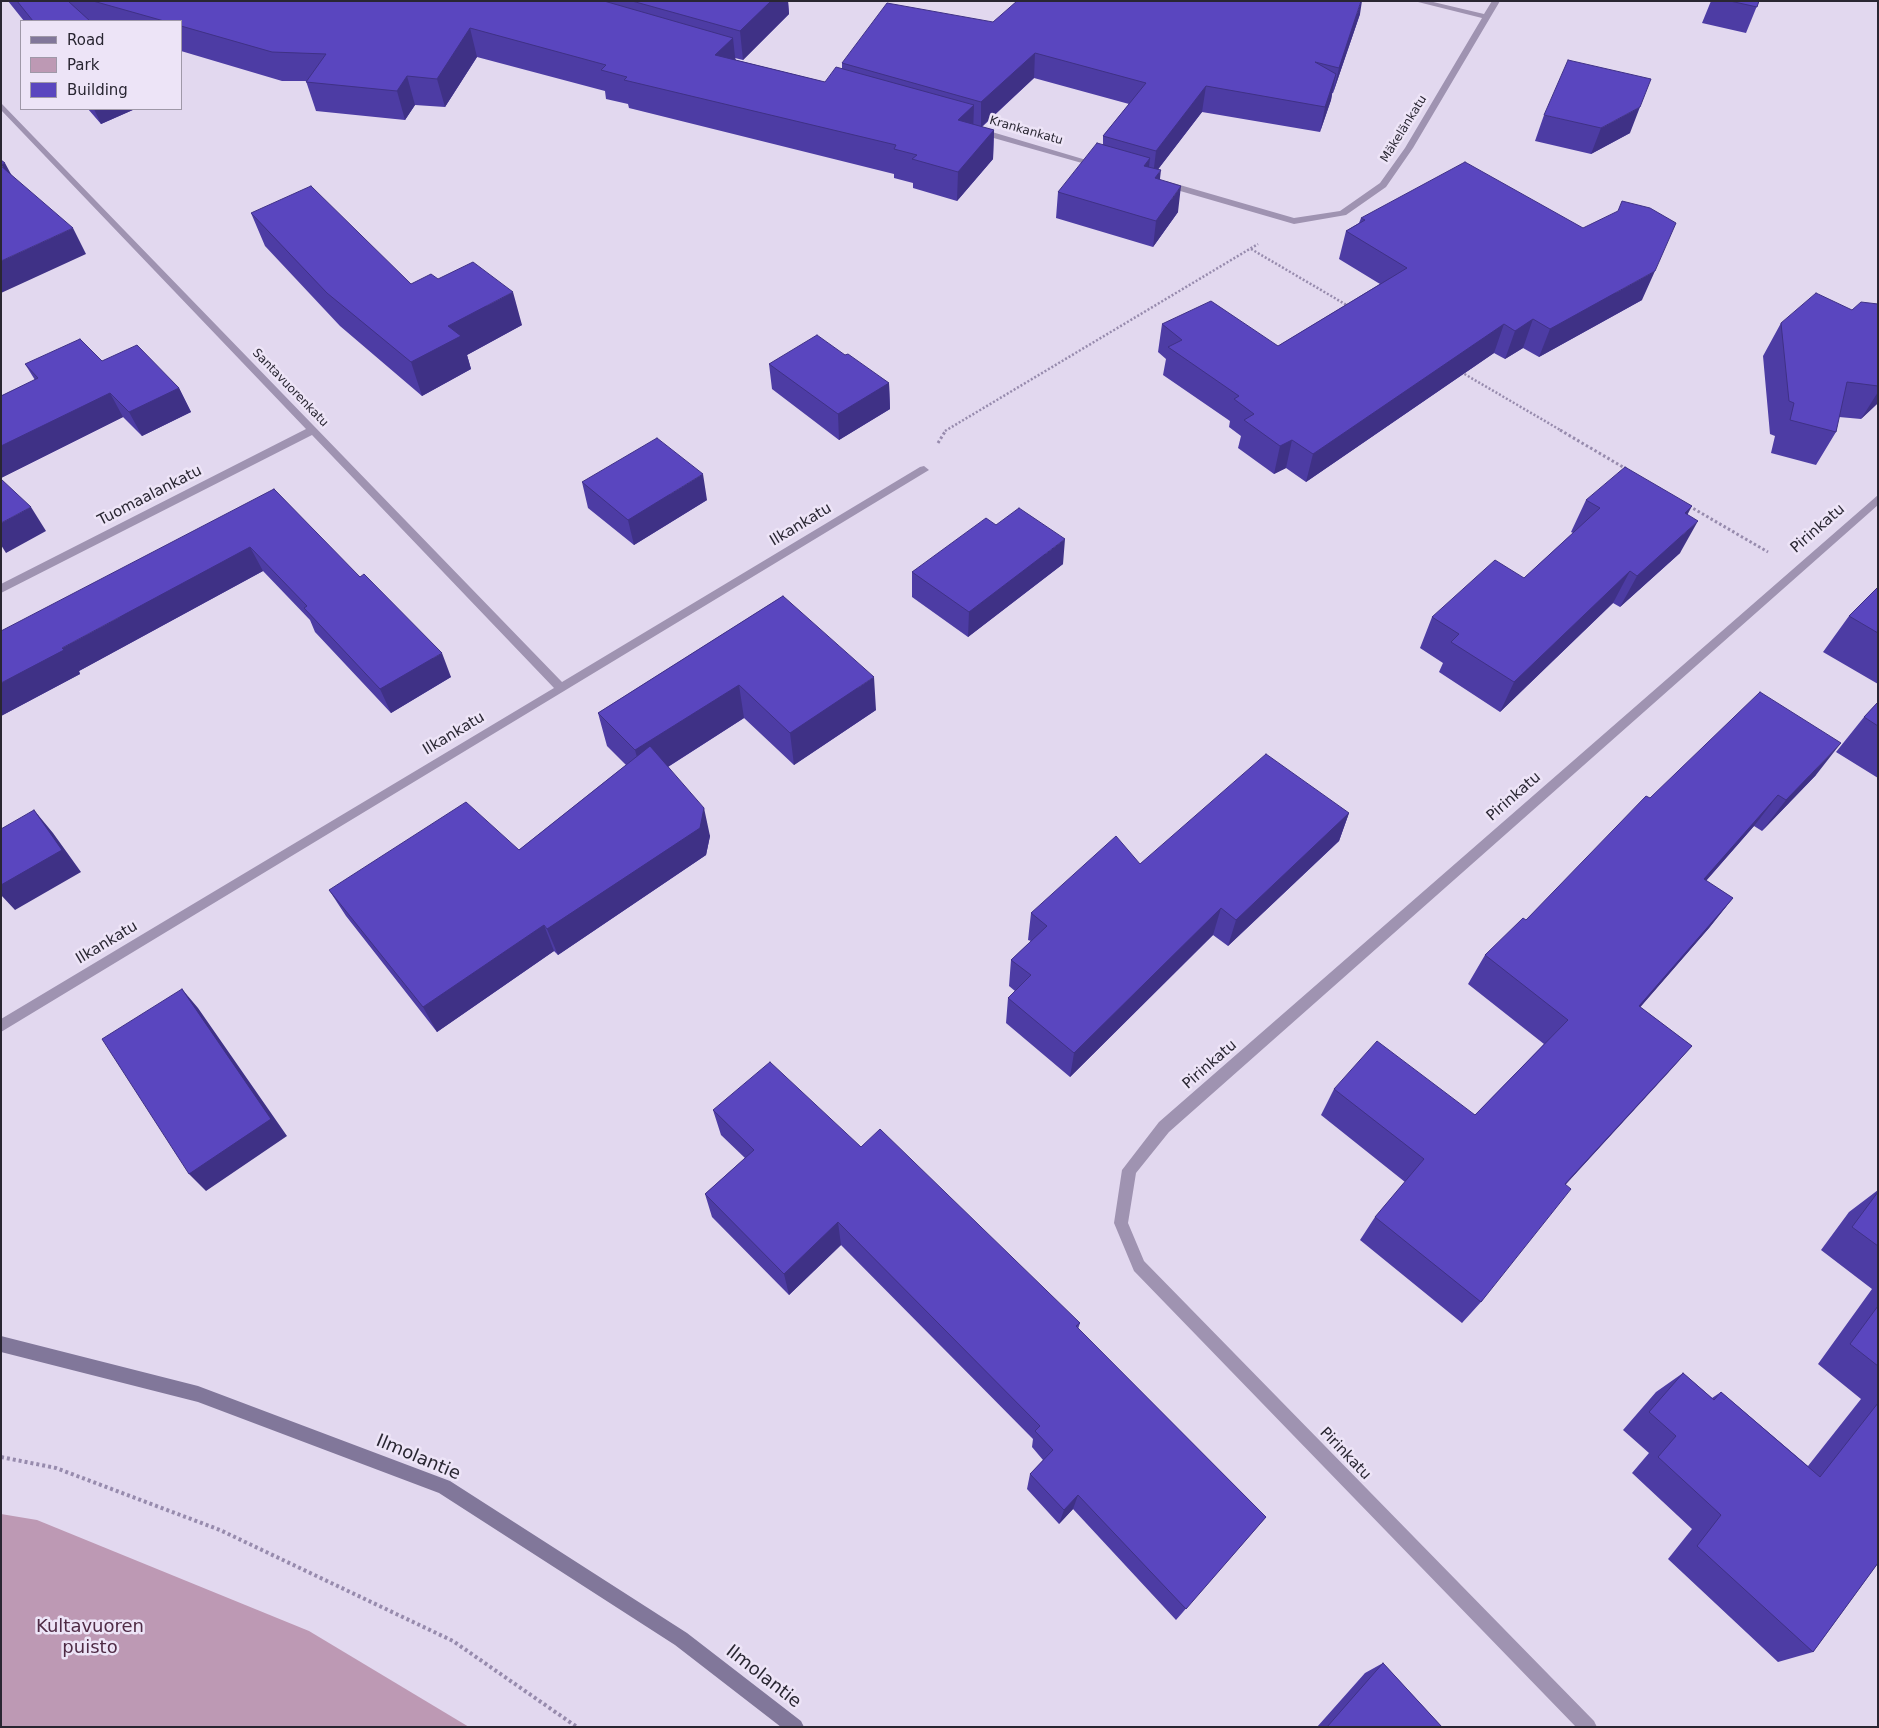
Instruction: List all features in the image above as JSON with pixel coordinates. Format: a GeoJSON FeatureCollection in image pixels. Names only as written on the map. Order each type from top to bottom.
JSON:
{"type":"FeatureCollection","features":[{"type":"Feature","properties":{"kind":"street"},"geometry":{"type":"LineString","coordinates":[[1418,1],[1487,17]]}},
{"type":"Feature","properties":{"kind":"street","name":"Mäkelänkatu"},"geometry":{"type":"LineString","coordinates":[[1294,221],[1344,213],[1383,185],[1409,148],[1496,1]]}},
{"type":"Feature","properties":{"kind":"street","name":"Santavuorenkatu"},"geometry":{"type":"LineString","coordinates":[[1,105],[561,688]]}},
{"type":"Feature","properties":{"kind":"street","name":"Krankankatu"},"geometry":{"type":"LineString","coordinates":[[970,128],[1113,169]]}},
{"type":"Feature","properties":{"kind":"street"},"geometry":{"type":"LineString","coordinates":[[1161,182],[1294,221]]}},
{"type":"Feature","properties":{"kind":"street","name":"Tuomaalankatu"},"geometry":{"type":"LineString","coordinates":[[1,589],[313,430]]}},
{"type":"Feature","properties":{"kind":"street","name":"Ilkankatu"},"geometry":{"type":"LineString","coordinates":[[1,1026],[924,470]]}},
{"type":"Feature","properties":{"kind":"street","name":"Pirinkatu"},"geometry":{"type":"LineString","coordinates":[[1588,1727],[1139,1266],[1122,1223],[1129,1170],[1164,1127],[1878,499]]}},
{"type":"Feature","properties":{"kind":"street","name":"Ilmolantie"},"geometry":{"type":"LineString","coordinates":[[1,1344],[198,1394],[444,1487],[681,1639],[795,1727]]}},
{"type":"Feature","properties":{"kind":"path"},"geometry":{"type":"LineString","coordinates":[[924,470],[946,430],[1251,249],[1294,221]]}},
{"type":"Feature","properties":{"kind":"path"},"geometry":{"type":"LineString","coordinates":[[1251,249],[1354,309]]}},
{"type":"Feature","properties":{"kind":"path"},"geometry":{"type":"LineString","coordinates":[[1456,369],[1635,474]]}},
{"type":"Feature","properties":{"kind":"path"},"geometry":{"type":"LineString","coordinates":[[1686,504],[1797,570]]}},
{"type":"Feature","properties":{"kind":"path"},"geometry":{"type":"LineString","coordinates":[[1,1457],[56,1468],[220,1530],[453,1641],[576,1727]]}},
{"type":"Feature","properties":{"kind":"green space","name":"Kultavuoren puisto"},"geometry":{"type":"Polygon","coordinates":[[[1,1514],[37,1520],[309,1631],[469,1727],[1,1727],[1,1514]]]}},
{"type":"Feature","properties":{"kind":"building"},"geometry":{"type":"Polygon","coordinates":[[[17,1],[68,1],[89,20],[32,20],[17,1]]]}},
{"type":"Feature","properties":{"kind":"building"},"geometry":{"type":"Polygon","coordinates":[[[93,1],[604,1],[733,38],[715,55],[825,82],[836,67],[974,105],[958,120],[994,130],[958,172],[912,159],[917,155],[894,149],[896,145],[624,80],[627,77],[601,70],[606,65],[470,28],[437,79],[407,76],[397,91],[306,82],[326,54],[272,52],[182,26],[182,20],[160,20],[93,1]]]}},
{"type":"Feature","properties":{"kind":"building"},"geometry":{"type":"Polygon","coordinates":[[[632,1],[771,1],[740,31],[632,1]]]}},
{"type":"Feature","properties":{"kind":"building"},"geometry":{"type":"Polygon","coordinates":[[[1017,1],[1361,1],[1339,68],[1315,62],[1336,74],[1325,107],[1206,86],[1156,151],[1103,136],[1146,83],[1035,53],[981,102],[842,63],[887,3],[993,22],[1017,1]]]}},
{"type":"Feature","properties":{"kind":"building"},"geometry":{"type":"Polygon","coordinates":[[[1730,1],[1759,1],[1757,7],[1730,1]]]}},
{"type":"Feature","properties":{"kind":"building"},"geometry":{"type":"Polygon","coordinates":[[[1568,60],[1651,79],[1640,107],[1601,128],[1544,115],[1568,60]]]}},
{"type":"Feature","properties":{"kind":"building"},"geometry":{"type":"Polygon","coordinates":[[[1097,143],[1150,158],[1144,166],[1161,170],[1155,178],[1181,186],[1156,221],[1058,192],[1097,143]]]}},
{"type":"Feature","properties":{"kind":"building"},"geometry":{"type":"Polygon","coordinates":[[[1465,162],[1583,228],[1618,211],[1622,201],[1650,208],[1676,223],[1655,271],[1550,329],[1533,319],[1515,331],[1504,324],[1313,454],[1292,440],[1280,446],[1244,420],[1254,414],[1234,399],[1239,396],[1168,347],[1182,340],[1162,324],[1211,301],[1278,346],[1407,268],[1346,231],[1365,220],[1361,218],[1465,162]]]}},
{"type":"Feature","properties":{"kind":"building"},"geometry":{"type":"Polygon","coordinates":[[[1,166],[73,228],[1,261],[1,166]]]}},
{"type":"Feature","properties":{"kind":"building"},"geometry":{"type":"Polygon","coordinates":[[[311,186],[411,284],[431,274],[438,279],[473,262],[513,292],[448,326],[461,336],[411,362],[327,293],[251,213],[311,186]]]}},
{"type":"Feature","properties":{"kind":"building"},"geometry":{"type":"Polygon","coordinates":[[[1816,293],[1852,310],[1861,302],[1878,304],[1878,386],[1847,382],[1836,432],[1790,420],[1794,403],[1789,401],[1781,323],[1816,293]]]}},
{"type":"Feature","properties":{"kind":"building"},"geometry":{"type":"Polygon","coordinates":[[[817,335],[889,383],[838,414],[769,364],[817,335]]]}},
{"type":"Feature","properties":{"kind":"building"},"geometry":{"type":"Polygon","coordinates":[[[80,339],[102,361],[137,345],[179,388],[129,412],[110,393],[1,446],[1,396],[38,378],[25,364],[80,339]]]}},
{"type":"Feature","properties":{"kind":"building"},"geometry":{"type":"Polygon","coordinates":[[[657,438],[703,474],[628,520],[582,482],[657,438]]]}},
{"type":"Feature","properties":{"kind":"building"},"geometry":{"type":"Polygon","coordinates":[[[1625,467],[1692,506],[1685,513],[1698,521],[1637,576],[1630,571],[1514,682],[1451,642],[1459,634],[1432,617],[1495,560],[1524,578],[1600,508],[1586,500],[1625,467]]]}},
{"type":"Feature","properties":{"kind":"building"},"geometry":{"type":"Polygon","coordinates":[[[1,479],[31,507],[1,523],[1,479]]]}},
{"type":"Feature","properties":{"kind":"building"},"geometry":{"type":"Polygon","coordinates":[[[274,489],[360,577],[364,574],[442,653],[380,689],[304,608],[307,606],[250,547],[1,683],[1,631],[274,489]]]}},
{"type":"Feature","properties":{"kind":"building"},"geometry":{"type":"Polygon","coordinates":[[[1019,508],[1065,539],[969,612],[912,572],[986,518],[996,525],[1019,508]]]}},
{"type":"Feature","properties":{"kind":"building"},"geometry":{"type":"Polygon","coordinates":[[[1878,587],[1878,633],[1849,616],[1878,587]]]}},
{"type":"Feature","properties":{"kind":"building"},"geometry":{"type":"Polygon","coordinates":[[[783,596],[874,677],[790,733],[739,685],[635,750],[598,713],[783,596]]]}},
{"type":"Feature","properties":{"kind":"building"},"geometry":{"type":"Polygon","coordinates":[[[1760,692],[1841,743],[1786,800],[1778,795],[1704,879],[1733,898],[1639,1006],[1692,1046],[1565,1184],[1571,1189],[1481,1302],[1375,1217],[1424,1159],[1334,1089],[1377,1041],[1475,1115],[1568,1020],[1485,955],[1523,918],[1526,920],[1646,796],[1650,798],[1760,692]]]}},
{"type":"Feature","properties":{"kind":"building"},"geometry":{"type":"Polygon","coordinates":[[[1878,702],[1878,726],[1864,717],[1878,702]]]}},
{"type":"Feature","properties":{"kind":"building"},"geometry":{"type":"Polygon","coordinates":[[[650,746],[704,808],[700,828],[547,929],[544,925],[423,1007],[329,890],[466,802],[519,850],[650,746]]]}},
{"type":"Feature","properties":{"kind":"building"},"geometry":{"type":"Polygon","coordinates":[[[1266,754],[1349,813],[1236,920],[1221,908],[1074,1053],[1008,998],[1031,975],[1011,960],[1047,926],[1031,913],[1116,836],[1140,864],[1266,754]]]}},
{"type":"Feature","properties":{"kind":"building"},"geometry":{"type":"Polygon","coordinates":[[[34,810],[62,850],[1,885],[1,829],[34,810]]]}},
{"type":"Feature","properties":{"kind":"building"},"geometry":{"type":"Polygon","coordinates":[[[182,989],[271,1119],[189,1174],[102,1039],[182,989]]]}},
{"type":"Feature","properties":{"kind":"building"},"geometry":{"type":"Polygon","coordinates":[[[770,1062],[861,1147],[880,1129],[1080,1323],[1076,1326],[1266,1517],[1186,1609],[1078,1495],[1064,1510],[1030,1474],[1053,1450],[1035,1431],[1040,1426],[838,1222],[784,1274],[705,1194],[754,1150],[713,1110],[770,1062]]]}},
{"type":"Feature","properties":{"kind":"building"},"geometry":{"type":"Polygon","coordinates":[[[1878,1192],[1878,1246],[1852,1227],[1878,1192]]]}},
{"type":"Feature","properties":{"kind":"building"},"geometry":{"type":"Polygon","coordinates":[[[1878,1306],[1878,1366],[1850,1344],[1878,1306]]]}},
{"type":"Feature","properties":{"kind":"building"},"geometry":{"type":"Polygon","coordinates":[[[1683,1373],[1714,1400],[1721,1392],[1820,1477],[1878,1403],[1878,1563],[1813,1652],[1697,1546],[1721,1515],[1658,1457],[1676,1436],[1649,1412],[1683,1373]]]}},
{"type":"Feature","properties":{"kind":"building"},"geometry":{"type":"Polygon","coordinates":[[[1383,1663],[1442,1727],[1327,1727],[1383,1663]]]}}]}
